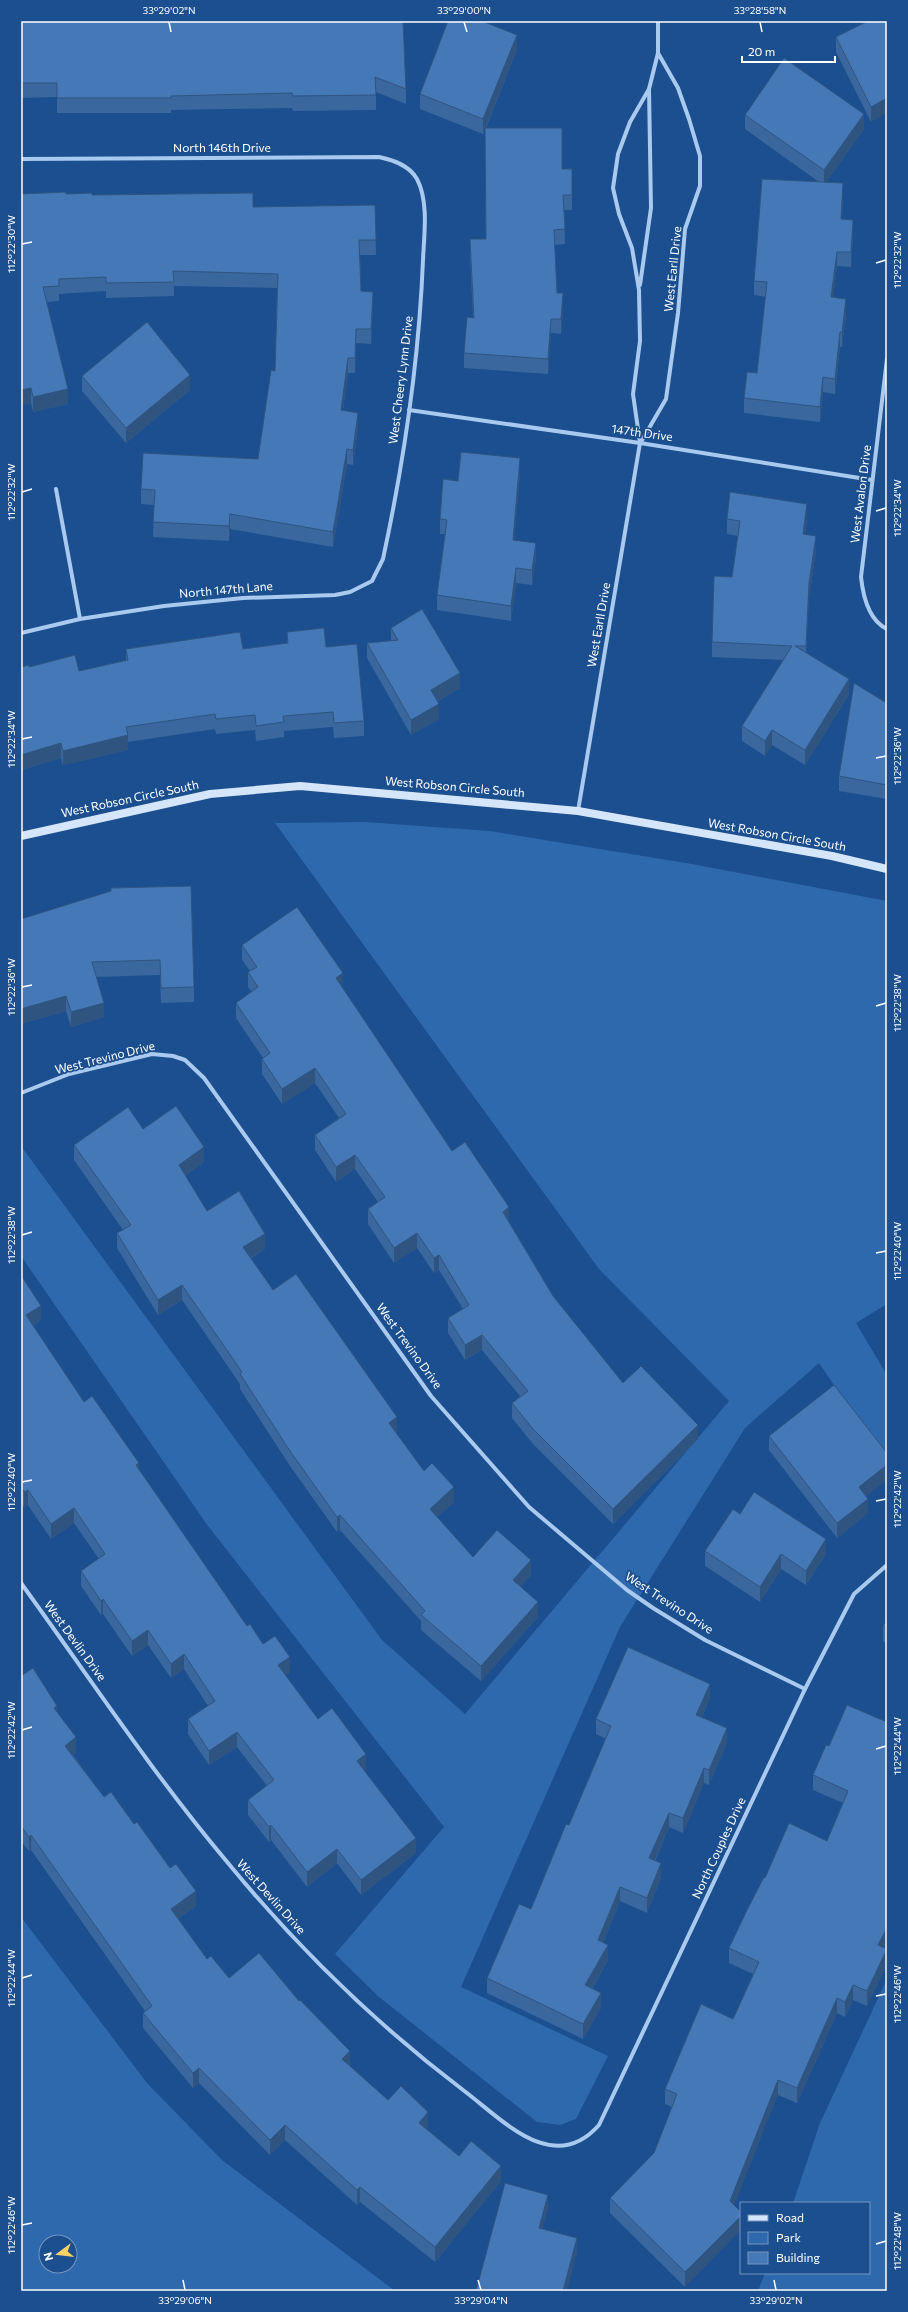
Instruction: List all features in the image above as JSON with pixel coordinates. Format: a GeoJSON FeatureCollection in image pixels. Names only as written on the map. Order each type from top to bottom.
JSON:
{"type":"FeatureCollection","features":[{"type":"Feature","properties":{"kind":"street","name":"West Earll Drive"},"geometry":{"type":"LineString","coordinates":[[639,290],[652,208],[649,89],[658,53],[658,21]]}},
{"type":"Feature","properties":{"kind":"street","name":"West Earll Drive"},"geometry":{"type":"LineString","coordinates":[[640,443],[666,399],[678,313],[685,229],[700,186],[700,156],[689,119],[678,88],[658,53]]}},
{"type":"Feature","properties":{"kind":"street","name":"West Earll Drive"},"geometry":{"type":"LineString","coordinates":[[578,811],[640,443],[633,394],[640,342],[639,290],[632,248],[619,214],[613,188],[618,154],[630,122],[649,89]]}},
{"type":"Feature","properties":{"kind":"street","name":"North 146th Drive"},"geometry":{"type":"LineString","coordinates":[[21,159],[379,157],[400,163],[416,178]]}},
{"type":"Feature","properties":{"kind":"street","name":"West Cheery Lynn Drive"},"geometry":{"type":"LineString","coordinates":[[372,581],[379,571],[385,554],[409,410],[420,318],[424,225],[423,200],[416,178]]}},
{"type":"Feature","properties":{"kind":"street","name":"West Avalon Drive"},"geometry":{"type":"LineString","coordinates":[[887,359],[861,577],[867,606],[882,627],[887,629]]}},
{"type":"Feature","properties":{"kind":"street","name":"147th Drive"},"geometry":{"type":"LineString","coordinates":[[409,410],[640,443],[872,480]]}},
{"type":"Feature","properties":{"kind":"street"},"geometry":{"type":"LineString","coordinates":[[56,489],[80,620]]}},
{"type":"Feature","properties":{"kind":"street","name":"North 147th Lane"},"geometry":{"type":"LineString","coordinates":[[21,632],[80,620],[164,606],[205,601],[335,594],[362,588],[372,581]]}},
{"type":"Feature","properties":{"kind":"street","name":"West Robson Circle South"},"geometry":{"type":"LineString","coordinates":[[21,836],[210,794],[300,786],[578,811],[832,856],[887,869]]}},
{"type":"Feature","properties":{"kind":"street","name":"West Trevino Drive"},"geometry":{"type":"LineString","coordinates":[[21,1093],[69,1074],[152,1054],[173,1056],[185,1060],[204,1078],[431,1396],[530,1507],[627,1590],[653,1608],[705,1640],[805,1689]]}},
{"type":"Feature","properties":{"kind":"street","name":"North Couples Drive"},"geometry":{"type":"LineString","coordinates":[[574,2142],[584,2138],[599,2125],[805,1689],[854,1594],[887,1565]]}},
{"type":"Feature","properties":{"kind":"street","name":"West Devlin Drive"},"geometry":{"type":"LineString","coordinates":[[21,1583],[190,1816],[266,1908],[312,1957],[401,2040],[452,2081],[532,2141],[553,2146],[574,2142]]}},
{"type":"Feature","properties":{"kind":"green space"},"geometry":{"type":"Polygon","coordinates":[[[365,822],[490,831],[692,864],[887,901],[887,1304],[856,1323],[887,1375],[887,1463],[819,1363],[745,1428],[620,1627],[461,1987],[608,2056],[576,2119],[560,2125],[537,2122],[379,1997],[335,1954],[444,1827],[208,1526],[21,1256],[21,1146],[382,1640],[465,1714],[729,1401],[599,1269],[275,823],[365,822]]]}},
{"type":"Feature","properties":{"kind":"green space"},"geometry":{"type":"Polygon","coordinates":[[[21,1917],[147,2083],[222,2160],[395,2291],[21,2291],[21,1917]]]}},
{"type":"Feature","properties":{"kind":"green space"},"geometry":{"type":"Polygon","coordinates":[[[887,1979],[887,2291],[758,2291],[765,2274],[870,2274],[870,2202],[793,2202],[820,2123],[887,1979]]]}},
{"type":"Feature","properties":{"kind":"building"},"geometry":{"type":"Polygon","coordinates":[[[21,21],[403,21],[406,89],[375,77],[376,95],[293,96],[292,93],[171,96],[171,98],[57,98],[57,83],[21,83],[21,21]]]}},
{"type":"Feature","properties":{"kind":"building"},"geometry":{"type":"Polygon","coordinates":[[[448,21],[482,21],[517,35],[483,119],[420,94],[448,21]]]}},
{"type":"Feature","properties":{"kind":"building"},"geometry":{"type":"Polygon","coordinates":[[[868,21],[887,21],[887,98],[871,107],[836,37],[868,21]]]}},
{"type":"Feature","properties":{"kind":"building"},"geometry":{"type":"Polygon","coordinates":[[[784,58],[864,114],[824,170],[745,115],[784,58]]]}},
{"type":"Feature","properties":{"kind":"building"},"geometry":{"type":"Polygon","coordinates":[[[485,128],[562,128],[562,169],[572,169],[572,195],[563,195],[565,229],[554,230],[557,293],[563,293],[561,319],[551,319],[548,359],[464,353],[467,317],[474,318],[470,239],[486,239],[485,128]]]}},
{"type":"Feature","properties":{"kind":"building"},"geometry":{"type":"Polygon","coordinates":[[[762,179],[843,183],[841,219],[853,220],[851,252],[837,252],[831,297],[846,299],[842,332],[840,332],[835,379],[823,377],[820,407],[744,398],[747,372],[757,373],[767,282],[754,281],[762,179]]]}},
{"type":"Feature","properties":{"kind":"building"},"geometry":{"type":"Polygon","coordinates":[[[66,192],[66,194],[92,193],[92,195],[253,193],[253,207],[375,205],[376,240],[359,240],[361,291],[373,292],[371,329],[356,329],[355,358],[348,358],[341,410],[358,413],[353,450],[347,449],[333,532],[230,514],[229,526],[153,522],[155,490],[141,489],[143,453],[258,459],[271,370],[275,371],[278,274],[173,271],[174,282],[106,283],[106,277],[59,279],[59,286],[43,287],[68,389],[33,397],[31,388],[21,390],[21,194],[66,192]]]}},
{"type":"Feature","properties":{"kind":"building"},"geometry":{"type":"Polygon","coordinates":[[[147,322],[190,375],[126,428],[82,376],[147,322]]]}},
{"type":"Feature","properties":{"kind":"building"},"geometry":{"type":"Polygon","coordinates":[[[461,452],[520,458],[513,540],[536,543],[532,570],[516,568],[511,606],[437,595],[447,520],[440,519],[443,479],[458,481],[461,452]]]}},
{"type":"Feature","properties":{"kind":"building"},"geometry":{"type":"Polygon","coordinates":[[[730,492],[807,504],[803,534],[816,536],[809,583],[806,646],[795,646],[849,679],[805,750],[772,730],[765,741],[742,726],[792,646],[712,642],[714,576],[732,577],[740,521],[727,519],[730,492]]]}},
{"type":"Feature","properties":{"kind":"building"},"geometry":{"type":"Polygon","coordinates":[[[422,609],[460,673],[431,690],[439,704],[411,720],[367,643],[398,640],[391,628],[422,609]]]}},
{"type":"Feature","properties":{"kind":"building"},"geometry":{"type":"Polygon","coordinates":[[[324,628],[326,647],[357,644],[364,721],[334,723],[333,712],[283,716],[284,722],[256,726],[255,715],[216,719],[215,714],[126,727],[128,735],[63,751],[61,743],[21,755],[21,667],[29,665],[29,667],[75,655],[79,671],[128,660],[126,649],[240,632],[243,649],[288,643],[287,632],[324,628]]]}},
{"type":"Feature","properties":{"kind":"building"},"geometry":{"type":"Polygon","coordinates":[[[854,683],[885,702],[887,689],[887,785],[839,776],[854,683]]]}},
{"type":"Feature","properties":{"kind":"building"},"geometry":{"type":"Polygon","coordinates":[[[191,886],[194,987],[161,988],[160,960],[92,962],[104,1003],[71,1012],[66,996],[21,1009],[21,919],[111,891],[111,888],[191,886]]]}},
{"type":"Feature","properties":{"kind":"building"},"geometry":{"type":"Polygon","coordinates":[[[297,907],[343,973],[336,978],[452,1151],[465,1142],[509,1207],[503,1212],[553,1296],[623,1383],[641,1366],[698,1425],[613,1509],[533,1429],[512,1403],[528,1391],[482,1335],[465,1345],[448,1318],[469,1305],[439,1255],[434,1258],[417,1233],[394,1248],[368,1209],[385,1197],[355,1155],[336,1167],[315,1135],[346,1114],[315,1068],[282,1089],[262,1059],[270,1053],[236,1003],[258,987],[248,972],[257,967],[242,945],[297,907]]]}},
{"type":"Feature","properties":{"kind":"building"},"geometry":{"type":"Polygon","coordinates":[[[176,1106],[204,1147],[179,1165],[207,1211],[239,1191],[265,1234],[243,1247],[273,1290],[296,1274],[397,1417],[389,1423],[424,1471],[432,1463],[454,1487],[430,1509],[473,1557],[497,1530],[531,1560],[513,1580],[538,1602],[481,1666],[421,1615],[425,1611],[340,1515],[337,1517],[290,1451],[240,1374],[242,1372],[182,1285],[158,1300],[117,1233],[131,1225],[74,1145],[128,1107],[143,1129],[176,1106]]]}},
{"type":"Feature","properties":{"kind":"building"},"geometry":{"type":"Polygon","coordinates":[[[21,1275],[41,1306],[26,1315],[84,1402],[92,1396],[139,1463],[136,1465],[247,1626],[250,1624],[263,1644],[275,1636],[290,1657],[278,1665],[318,1719],[332,1708],[366,1754],[357,1761],[416,1838],[361,1880],[337,1849],[307,1872],[271,1825],[269,1827],[248,1800],[274,1780],[237,1732],[209,1751],[188,1719],[215,1701],[184,1654],[171,1664],[148,1630],[132,1641],[103,1599],[101,1601],[81,1571],[105,1554],[74,1508],[51,1524],[28,1490],[24,1492],[21,1487],[21,1275]]]}},
{"type":"Feature","properties":{"kind":"building"},"geometry":{"type":"Polygon","coordinates":[[[834,1385],[887,1453],[887,1465],[859,1487],[868,1499],[837,1523],[769,1436],[834,1385]]]}},
{"type":"Feature","properties":{"kind":"building"},"geometry":{"type":"Polygon","coordinates":[[[754,1492],[826,1539],[806,1571],[781,1554],[760,1587],[705,1551],[733,1509],[740,1514],[754,1492]]]}},
{"type":"Feature","properties":{"kind":"building"},"geometry":{"type":"Polygon","coordinates":[[[887,1620],[887,1629],[883,1626],[887,1620]]]}},
{"type":"Feature","properties":{"kind":"building"},"geometry":{"type":"Polygon","coordinates":[[[628,1647],[710,1684],[696,1715],[727,1728],[709,1770],[704,1768],[683,1818],[669,1813],[649,1858],[661,1863],[647,1898],[620,1887],[598,1940],[608,1945],[585,1985],[601,1993],[583,2024],[487,1978],[519,1904],[531,1909],[566,1824],[569,1825],[611,1726],[596,1719],[628,1647]]]}},
{"type":"Feature","properties":{"kind":"building"},"geometry":{"type":"Polygon","coordinates":[[[33,1668],[57,1706],[54,1708],[76,1737],[65,1746],[104,1797],[111,1792],[134,1824],[137,1822],[170,1868],[176,1864],[196,1891],[171,1909],[207,1959],[211,1956],[229,1978],[259,1953],[299,2001],[300,2000],[350,2051],[342,2059],[388,2100],[401,2086],[428,2112],[419,2123],[459,2156],[471,2141],[501,2166],[435,2247],[360,2187],[357,2190],[285,2125],[270,2140],[199,2068],[193,2073],[143,2013],[152,2006],[31,1835],[29,1837],[21,1826],[21,1676],[33,1668]]]}},
{"type":"Feature","properties":{"kind":"building"},"geometry":{"type":"Polygon","coordinates":[[[847,1705],[887,1722],[887,1928],[878,1945],[887,1949],[867,1991],[853,1985],[845,2002],[837,1998],[797,2088],[778,2080],[730,2201],[740,2211],[740,2217],[685,2272],[610,2198],[654,2153],[677,2094],[665,2089],[701,2004],[733,2019],[759,1962],[729,1948],[764,1877],[765,1878],[789,1823],[827,1841],[848,1791],[813,1775],[826,1745],[829,1746],[847,1705]]]}},
{"type":"Feature","properties":{"kind":"building"},"geometry":{"type":"Polygon","coordinates":[[[505,2183],[548,2195],[539,2228],[577,2238],[563,2291],[476,2291],[505,2183]]]}}]}
